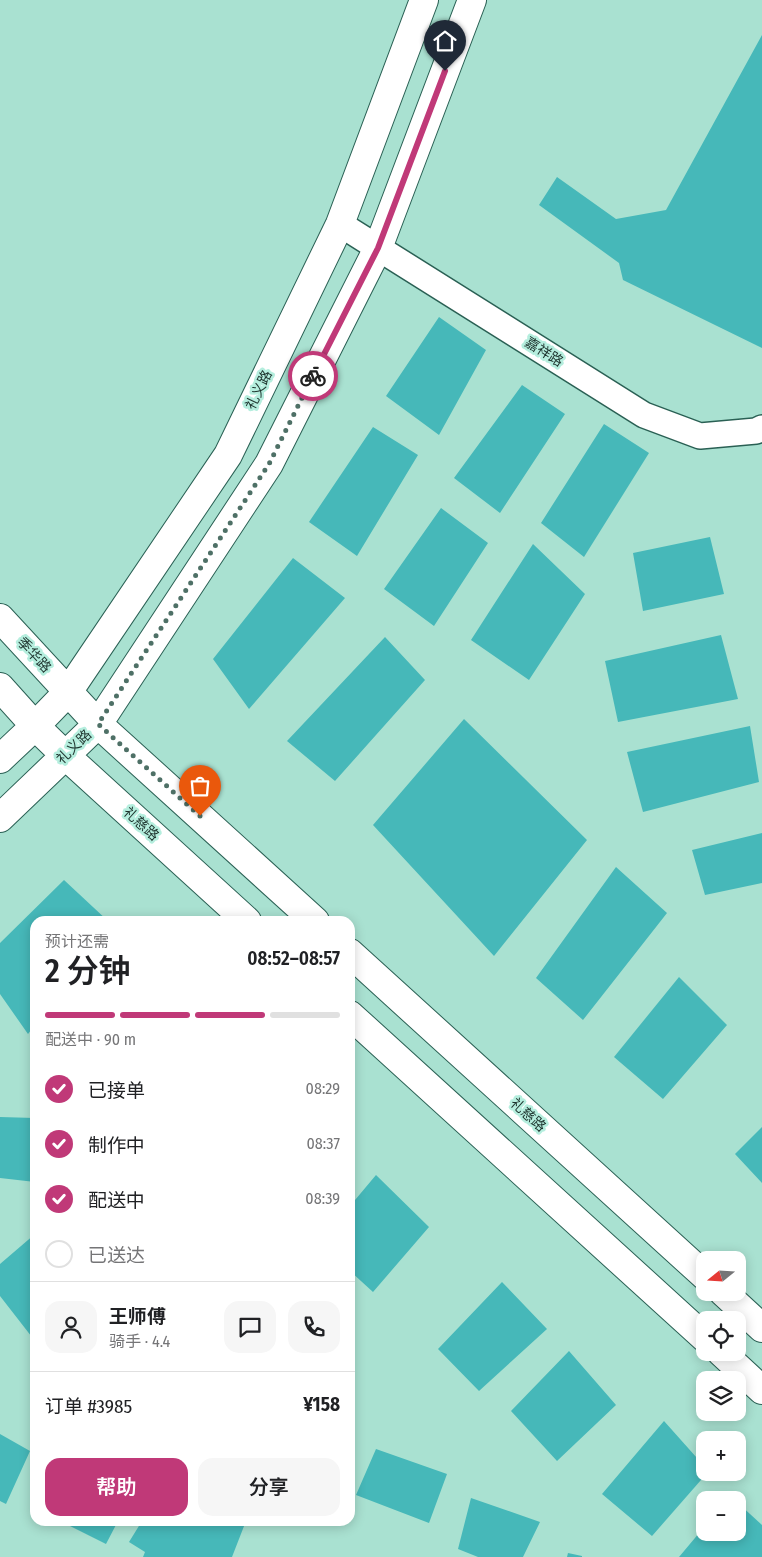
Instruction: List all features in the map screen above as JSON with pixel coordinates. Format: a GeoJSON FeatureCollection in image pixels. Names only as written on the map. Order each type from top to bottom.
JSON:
{"type":"FeatureCollection","features":[{"type":"Feature","properties":{"kind":"main road","name":"礼义路"},"geometry":{"type":"LineString","coordinates":[[0,759],[68,692],[228,455],[340,224],[424,0]]}},
{"type":"Feature","properties":{"kind":"main road","name":"礼义路"},"geometry":{"type":"LineString","coordinates":[[0,818],[98,724],[269,464],[378,248],[472,0]]}},
{"type":"Feature","properties":{"kind":"main road","name":"季华路"},"geometry":{"type":"LineString","coordinates":[[0,618],[68,692]]}},
{"type":"Feature","properties":{"kind":"main road"},"geometry":{"type":"LineString","coordinates":[[0,688],[35,726]]}},
{"type":"Feature","properties":{"kind":"main road"},"geometry":{"type":"LineString","coordinates":[[68,692],[98,724],[309,916]]}},
{"type":"Feature","properties":{"kind":"main road","name":"礼慈路"},"geometry":{"type":"LineString","coordinates":[[35,726],[242,916]]}},
{"type":"Feature","properties":{"kind":"main road","name":"礼慈路"},"geometry":{"type":"LineString","coordinates":[[355,958],[696,1268]]}},
{"type":"Feature","properties":{"kind":"main road"},"geometry":{"type":"LineString","coordinates":[[355,1020],[696,1330]]}},
{"type":"Feature","properties":{"kind":"main road"},"geometry":{"type":"LineString","coordinates":[[732,1301],[762,1328]]}},
{"type":"Feature","properties":{"kind":"main road"},"geometry":{"type":"LineString","coordinates":[[731,1361],[762,1390]]}},
{"type":"Feature","properties":{"kind":"street","name":"嘉祥路"},"geometry":{"type":"LineString","coordinates":[[340,224],[644,415],[700,436],[756,431],[762,428]]}},
{"type":"Feature","properties":{"kind":"building"},"geometry":{"type":"Polygon","coordinates":[[[762,35],[762,348],[623,280],[619,263],[539,205],[557,177],[616,219],[666,210],[762,35]]]}},
{"type":"Feature","properties":{"kind":"building"},"geometry":{"type":"Polygon","coordinates":[[[439,317],[486,350],[439,435],[386,396],[439,317]]]}},
{"type":"Feature","properties":{"kind":"building"},"geometry":{"type":"Polygon","coordinates":[[[522,385],[565,414],[500,513],[454,478],[522,385]]]}},
{"type":"Feature","properties":{"kind":"building"},"geometry":{"type":"Polygon","coordinates":[[[604,424],[649,453],[584,557],[541,523],[604,424]]]}},
{"type":"Feature","properties":{"kind":"building"},"geometry":{"type":"Polygon","coordinates":[[[373,427],[418,455],[357,556],[309,522],[373,427]]]}},
{"type":"Feature","properties":{"kind":"building"},"geometry":{"type":"Polygon","coordinates":[[[441,508],[488,543],[434,626],[384,589],[441,508]]]}},
{"type":"Feature","properties":{"kind":"building"},"geometry":{"type":"Polygon","coordinates":[[[710,537],[724,594],[643,611],[633,553],[710,537]]]}},
{"type":"Feature","properties":{"kind":"building"},"geometry":{"type":"Polygon","coordinates":[[[533,544],[585,594],[529,680],[471,640],[533,544]]]}},
{"type":"Feature","properties":{"kind":"building"},"geometry":{"type":"Polygon","coordinates":[[[293,558],[345,598],[249,709],[213,659],[293,558]]]}},
{"type":"Feature","properties":{"kind":"building"},"geometry":{"type":"Polygon","coordinates":[[[721,635],[738,699],[618,722],[605,661],[721,635]]]}},
{"type":"Feature","properties":{"kind":"building"},"geometry":{"type":"Polygon","coordinates":[[[385,637],[425,680],[335,781],[287,741],[385,637]]]}},
{"type":"Feature","properties":{"kind":"building"},"geometry":{"type":"Polygon","coordinates":[[[464,719],[587,840],[494,956],[373,825],[464,719]]]}},
{"type":"Feature","properties":{"kind":"building"},"geometry":{"type":"Polygon","coordinates":[[[750,726],[759,782],[643,812],[627,752],[750,726]]]}},
{"type":"Feature","properties":{"kind":"building"},"geometry":{"type":"Polygon","coordinates":[[[762,833],[762,883],[705,895],[692,850],[762,833]]]}},
{"type":"Feature","properties":{"kind":"building"},"geometry":{"type":"Polygon","coordinates":[[[616,867],[667,913],[583,1020],[536,978],[616,867]]]}},
{"type":"Feature","properties":{"kind":"building"},"geometry":{"type":"Polygon","coordinates":[[[64,880],[103,916],[30,916],[30,1031],[28,1034],[0,994],[0,943],[64,880]]]}},
{"type":"Feature","properties":{"kind":"building"},"geometry":{"type":"Polygon","coordinates":[[[679,977],[727,1025],[663,1099],[614,1057],[679,977]]]}},
{"type":"Feature","properties":{"kind":"building"},"geometry":{"type":"Polygon","coordinates":[[[0,1117],[30,1118],[30,1181],[0,1178],[0,1117]]]}},
{"type":"Feature","properties":{"kind":"building"},"geometry":{"type":"Polygon","coordinates":[[[762,1127],[762,1183],[735,1154],[762,1127]]]}},
{"type":"Feature","properties":{"kind":"building"},"geometry":{"type":"Polygon","coordinates":[[[376,1175],[429,1227],[373,1292],[355,1276],[355,1200],[376,1175]]]}},
{"type":"Feature","properties":{"kind":"building"},"geometry":{"type":"Polygon","coordinates":[[[30,1238],[30,1335],[0,1296],[0,1264],[30,1238]]]}},
{"type":"Feature","properties":{"kind":"building"},"geometry":{"type":"Polygon","coordinates":[[[502,1282],[547,1329],[479,1391],[438,1349],[502,1282]]]}},
{"type":"Feature","properties":{"kind":"building"},"geometry":{"type":"Polygon","coordinates":[[[569,1351],[616,1405],[557,1461],[511,1411],[569,1351]]]}},
{"type":"Feature","properties":{"kind":"building"},"geometry":{"type":"Polygon","coordinates":[[[664,1421],[696,1457],[696,1481],[700,1481],[652,1536],[602,1494],[664,1421]]]}},
{"type":"Feature","properties":{"kind":"building"},"geometry":{"type":"Polygon","coordinates":[[[0,1434],[30,1451],[6,1504],[0,1501],[0,1434]]]}},
{"type":"Feature","properties":{"kind":"building"},"geometry":{"type":"Polygon","coordinates":[[[376,1449],[447,1474],[429,1523],[356,1495],[376,1449]]]}},
{"type":"Feature","properties":{"kind":"building"},"geometry":{"type":"Polygon","coordinates":[[[471,1498],[540,1522],[523,1557],[478,1557],[458,1549],[471,1498]]]}},
{"type":"Feature","properties":{"kind":"building"},"geometry":{"type":"Polygon","coordinates":[[[746,1510],[762,1525],[762,1557],[679,1557],[696,1537],[696,1541],[746,1541],[746,1510]]]}},
{"type":"Feature","properties":{"kind":"building"},"geometry":{"type":"Polygon","coordinates":[[[70,1526],[115,1526],[106,1544],[70,1526]]]}},
{"type":"Feature","properties":{"kind":"building"},"geometry":{"type":"Polygon","coordinates":[[[139,1526],[244,1526],[232,1557],[143,1557],[145,1552],[129,1542],[139,1526]]]}},
{"type":"Feature","properties":{"kind":"building"},"geometry":{"type":"Polygon","coordinates":[[[568,1553],[582,1556],[582,1557],[567,1557],[568,1553]]]}},
{"type":"Feature","properties":{"kind":"way so far"},"geometry":{"type":"LineString","coordinates":[[200,816],[98,724],[269,464],[313,376]]}},
{"type":"Feature","properties":{"kind":"route"},"geometry":{"type":"LineString","coordinates":[[313,376],[378,248],[445,71]]}}]}
